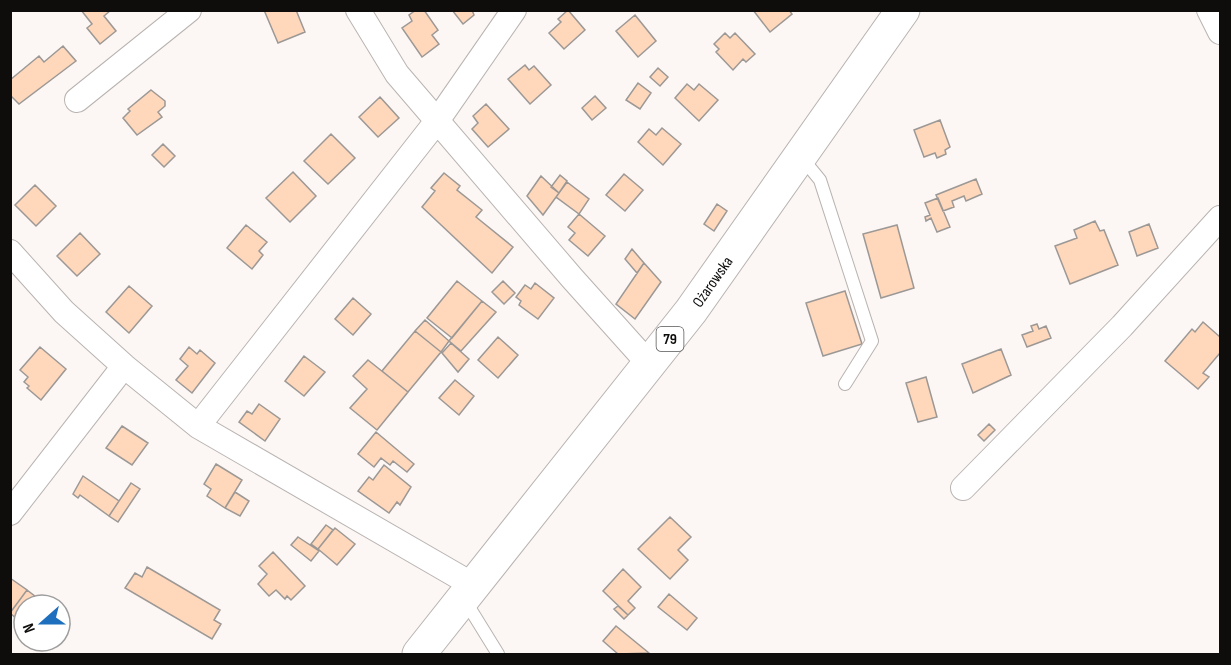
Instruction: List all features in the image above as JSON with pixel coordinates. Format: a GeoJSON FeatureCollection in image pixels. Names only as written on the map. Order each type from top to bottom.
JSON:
{"type":"FeatureCollection","features":[{"type":"Feature","properties":{"kind":"main road","name":"Ożarowska"},"geometry":{"type":"LineString","coordinates":[[419,654],[650,365],[801,157],[903,10]]}},
{"type":"Feature","properties":{"kind":"street"},"geometry":{"type":"LineString","coordinates":[[77,100],[189,10]]}},
{"type":"Feature","properties":{"kind":"street"},"geometry":{"type":"LineString","coordinates":[[358,10],[397,74],[650,365]]}},
{"type":"Feature","properties":{"kind":"street"},"geometry":{"type":"LineString","coordinates":[[198,426],[436,121],[514,10]]}},
{"type":"Feature","properties":{"kind":"street"},"geometry":{"type":"LineString","coordinates":[[1209,10],[1221,32]]}},
{"type":"Feature","properties":{"kind":"street"},"geometry":{"type":"LineString","coordinates":[[963,488],[1122,326],[1221,218]]}},
{"type":"Feature","properties":{"kind":"street"},"geometry":{"type":"LineString","coordinates":[[10,252],[64,312],[124,366],[198,426],[468,591]]}},
{"type":"Feature","properties":{"kind":"street"},"geometry":{"type":"LineString","coordinates":[[10,513],[124,366]]}},
{"type":"Feature","properties":{"kind":"lane"},"geometry":{"type":"LineString","coordinates":[[801,157],[820,180],[872,341],[845,384]]}},
{"type":"Feature","properties":{"kind":"lane"},"geometry":{"type":"LineString","coordinates":[[468,591],[498,654]]}},
{"type":"Feature","properties":{"kind":"building"},"geometry":{"type":"Polygon","coordinates":[[[81,10],[111,10],[104,16],[116,31],[100,44],[87,28],[92,24],[81,10]]]}},
{"type":"Feature","properties":{"kind":"building"},"geometry":{"type":"Polygon","coordinates":[[[264,10],[296,10],[305,32],[278,43],[264,10]]]}},
{"type":"Feature","properties":{"kind":"building"},"geometry":{"type":"Polygon","coordinates":[[[416,10],[424,10],[438,30],[432,35],[439,44],[422,57],[402,28],[412,21],[409,15],[416,10]]]}},
{"type":"Feature","properties":{"kind":"building"},"geometry":{"type":"Polygon","coordinates":[[[452,10],[472,10],[474,15],[463,24],[452,10]]]}},
{"type":"Feature","properties":{"kind":"building"},"geometry":{"type":"Polygon","coordinates":[[[568,10],[585,30],[564,49],[549,33],[561,22],[558,19],[568,10]]]}},
{"type":"Feature","properties":{"kind":"building"},"geometry":{"type":"Polygon","coordinates":[[[753,10],[789,10],[792,14],[770,32],[753,10]]]}},
{"type":"Feature","properties":{"kind":"building"},"geometry":{"type":"Polygon","coordinates":[[[635,15],[656,41],[638,57],[616,31],[635,15]]]}},
{"type":"Feature","properties":{"kind":"building"},"geometry":{"type":"Polygon","coordinates":[[[725,33],[730,38],[735,33],[755,54],[746,62],[743,59],[733,70],[716,52],[719,49],[714,44],[725,33]]]}},
{"type":"Feature","properties":{"kind":"building"},"geometry":{"type":"Polygon","coordinates":[[[63,46],[76,61],[19,104],[10,95],[10,80],[39,56],[44,62],[63,46]]]}},
{"type":"Feature","properties":{"kind":"building"},"geometry":{"type":"Polygon","coordinates":[[[525,65],[529,70],[534,66],[551,85],[530,104],[508,79],[525,65]]]}},
{"type":"Feature","properties":{"kind":"building"},"geometry":{"type":"Polygon","coordinates":[[[658,68],[668,77],[660,86],[650,77],[658,68]]]}},
{"type":"Feature","properties":{"kind":"building"},"geometry":{"type":"Polygon","coordinates":[[[638,83],[651,93],[640,109],[626,100],[638,83]]]}},
{"type":"Feature","properties":{"kind":"building"},"geometry":{"type":"Polygon","coordinates":[[[687,84],[694,90],[699,84],[718,100],[699,121],[675,98],[687,84]]]}},
{"type":"Feature","properties":{"kind":"building"},"geometry":{"type":"Polygon","coordinates":[[[151,90],[165,101],[165,106],[158,112],[162,117],[137,135],[123,118],[130,111],[128,109],[151,90]]]}},
{"type":"Feature","properties":{"kind":"building"},"geometry":{"type":"Polygon","coordinates":[[[595,96],[606,108],[592,120],[582,108],[595,96]]]}},
{"type":"Feature","properties":{"kind":"building"},"geometry":{"type":"Polygon","coordinates":[[[380,97],[399,118],[378,137],[359,117],[380,97]]]}},
{"type":"Feature","properties":{"kind":"building"},"geometry":{"type":"Polygon","coordinates":[[[486,104],[509,129],[488,147],[472,129],[478,123],[473,116],[486,104]]]}},
{"type":"Feature","properties":{"kind":"building"},"geometry":{"type":"Polygon","coordinates":[[[940,120],[950,147],[945,150],[946,154],[937,158],[935,153],[924,157],[914,130],[940,120]]]}},
{"type":"Feature","properties":{"kind":"building"},"geometry":{"type":"Polygon","coordinates":[[[662,128],[681,144],[663,165],[638,142],[649,129],[656,135],[662,128]]]}},
{"type":"Feature","properties":{"kind":"building"},"geometry":{"type":"Polygon","coordinates":[[[331,134],[355,158],[328,184],[304,161],[331,134]]]}},
{"type":"Feature","properties":{"kind":"building"},"geometry":{"type":"Polygon","coordinates":[[[163,144],[175,156],[164,167],[152,155],[163,144]]]}},
{"type":"Feature","properties":{"kind":"building"},"geometry":{"type":"Polygon","coordinates":[[[293,172],[316,196],[290,222],[266,198],[293,172]]]}},
{"type":"Feature","properties":{"kind":"building"},"geometry":{"type":"Polygon","coordinates":[[[444,173],[460,186],[457,190],[482,210],[476,217],[513,247],[492,273],[422,207],[435,191],[431,188],[444,173]]]}},
{"type":"Feature","properties":{"kind":"building"},"geometry":{"type":"Polygon","coordinates":[[[624,174],[643,190],[625,211],[606,195],[624,174]]]}},
{"type":"Feature","properties":{"kind":"building"},"geometry":{"type":"Polygon","coordinates":[[[560,175],[567,181],[559,193],[551,187],[560,175]]]}},
{"type":"Feature","properties":{"kind":"building"},"geometry":{"type":"Polygon","coordinates":[[[541,176],[559,193],[543,215],[527,196],[541,176]]]}},
{"type":"Feature","properties":{"kind":"building"},"geometry":{"type":"Polygon","coordinates":[[[976,179],[982,194],[966,201],[964,196],[952,201],[954,207],[943,211],[936,195],[976,179]]]}},
{"type":"Feature","properties":{"kind":"building"},"geometry":{"type":"Polygon","coordinates":[[[567,182],[589,199],[579,214],[556,197],[567,182]]]}},
{"type":"Feature","properties":{"kind":"building"},"geometry":{"type":"Polygon","coordinates":[[[35,185],[56,206],[36,226],[15,205],[35,185]]]}},
{"type":"Feature","properties":{"kind":"building"},"geometry":{"type":"Polygon","coordinates":[[[938,198],[950,227],[937,232],[931,218],[926,221],[925,217],[930,215],[925,203],[938,198]]]}},
{"type":"Feature","properties":{"kind":"building"},"geometry":{"type":"Polygon","coordinates":[[[717,204],[727,211],[714,231],[704,224],[717,204]]]}},
{"type":"Feature","properties":{"kind":"building"},"geometry":{"type":"Polygon","coordinates":[[[579,214],[605,236],[588,256],[569,240],[575,233],[568,227],[579,214]]]}},
{"type":"Feature","properties":{"kind":"building"},"geometry":{"type":"Polygon","coordinates":[[[1095,221],[1100,231],[1104,230],[1118,265],[1070,284],[1055,246],[1077,238],[1074,230],[1095,221]]]}},
{"type":"Feature","properties":{"kind":"building"},"geometry":{"type":"Polygon","coordinates":[[[1149,224],[1158,248],[1137,256],[1129,232],[1149,224]]]}},
{"type":"Feature","properties":{"kind":"building"},"geometry":{"type":"Polygon","coordinates":[[[246,225],[267,242],[259,251],[263,255],[252,269],[227,248],[246,225]]]}},
{"type":"Feature","properties":{"kind":"building"},"geometry":{"type":"Polygon","coordinates":[[[897,225],[914,288],[881,298],[863,234],[897,225]]]}},
{"type":"Feature","properties":{"kind":"building"},"geometry":{"type":"Polygon","coordinates":[[[80,233],[100,254],[77,276],[57,256],[80,233]]]}},
{"type":"Feature","properties":{"kind":"building"},"geometry":{"type":"Polygon","coordinates":[[[632,249],[644,263],[637,273],[625,259],[632,249]]]}},
{"type":"Feature","properties":{"kind":"building"},"geometry":{"type":"Polygon","coordinates":[[[644,263],[661,282],[635,319],[616,304],[644,263]]]}},
{"type":"Feature","properties":{"kind":"building"},"geometry":{"type":"Polygon","coordinates":[[[457,281],[482,301],[452,338],[427,318],[457,281]]]}},
{"type":"Feature","properties":{"kind":"building"},"geometry":{"type":"Polygon","coordinates":[[[503,281],[515,293],[504,304],[492,292],[503,281]]]}},
{"type":"Feature","properties":{"kind":"building"},"geometry":{"type":"Polygon","coordinates":[[[535,283],[554,298],[538,319],[519,305],[521,301],[516,297],[525,285],[531,289],[535,283]]]}},
{"type":"Feature","properties":{"kind":"building"},"geometry":{"type":"Polygon","coordinates":[[[129,286],[152,306],[129,333],[106,312],[129,286]]]}},
{"type":"Feature","properties":{"kind":"building"},"geometry":{"type":"Polygon","coordinates":[[[845,291],[862,344],[823,356],[806,303],[845,291]]]}},
{"type":"Feature","properties":{"kind":"building"},"geometry":{"type":"Polygon","coordinates":[[[353,298],[371,314],[353,335],[335,319],[353,298]]]}},
{"type":"Feature","properties":{"kind":"building"},"geometry":{"type":"Polygon","coordinates":[[[482,301],[496,312],[461,351],[449,341],[482,301]]]}},
{"type":"Feature","properties":{"kind":"building"},"geometry":{"type":"Polygon","coordinates":[[[425,320],[449,341],[441,352],[415,331],[425,320]]]}},
{"type":"Feature","properties":{"kind":"building"},"geometry":{"type":"Polygon","coordinates":[[[1203,322],[1220,337],[1220,353],[1203,373],[1209,377],[1198,389],[1165,361],[1192,329],[1195,332],[1203,322]]]}},
{"type":"Feature","properties":{"kind":"building"},"geometry":{"type":"Polygon","coordinates":[[[1037,324],[1039,329],[1046,326],[1051,338],[1027,347],[1022,335],[1033,331],[1031,326],[1037,324]]]}},
{"type":"Feature","properties":{"kind":"building"},"geometry":{"type":"Polygon","coordinates":[[[415,331],[441,352],[408,392],[382,371],[415,331]]]}},
{"type":"Feature","properties":{"kind":"building"},"geometry":{"type":"Polygon","coordinates":[[[498,337],[518,355],[498,378],[478,360],[498,337]]]}},
{"type":"Feature","properties":{"kind":"building"},"geometry":{"type":"Polygon","coordinates":[[[451,343],[469,359],[458,372],[442,353],[451,343]]]}},
{"type":"Feature","properties":{"kind":"building"},"geometry":{"type":"Polygon","coordinates":[[[40,347],[66,369],[41,400],[27,388],[29,386],[24,382],[28,377],[20,370],[40,347]]]}},
{"type":"Feature","properties":{"kind":"building"},"geometry":{"type":"Polygon","coordinates":[[[189,347],[197,354],[200,350],[215,363],[192,393],[176,380],[188,366],[180,359],[189,347]]]}},
{"type":"Feature","properties":{"kind":"building"},"geometry":{"type":"Polygon","coordinates":[[[1001,349],[1011,375],[973,393],[962,364],[1001,349]]]}},
{"type":"Feature","properties":{"kind":"building"},"geometry":{"type":"Polygon","coordinates":[[[304,356],[325,372],[304,396],[285,381],[304,356]]]}},
{"type":"Feature","properties":{"kind":"building"},"geometry":{"type":"Polygon","coordinates":[[[368,360],[408,392],[377,430],[350,408],[367,389],[353,376],[368,360]]]}},
{"type":"Feature","properties":{"kind":"building"},"geometry":{"type":"Polygon","coordinates":[[[926,377],[937,417],[918,422],[906,383],[926,377]]]}},
{"type":"Feature","properties":{"kind":"building"},"geometry":{"type":"Polygon","coordinates":[[[455,380],[474,396],[459,415],[439,398],[455,380]]]}},
{"type":"Feature","properties":{"kind":"building"},"geometry":{"type":"Polygon","coordinates":[[[259,404],[280,419],[265,441],[239,422],[247,411],[252,414],[259,404]]]}},
{"type":"Feature","properties":{"kind":"building"},"geometry":{"type":"Polygon","coordinates":[[[989,424],[995,430],[984,441],[978,435],[989,424]]]}},
{"type":"Feature","properties":{"kind":"building"},"geometry":{"type":"Polygon","coordinates":[[[122,426],[148,443],[132,465],[106,448],[122,426]]]}},
{"type":"Feature","properties":{"kind":"building"},"geometry":{"type":"Polygon","coordinates":[[[376,432],[414,464],[407,472],[393,461],[390,465],[381,458],[374,467],[358,454],[376,432]]]}},
{"type":"Feature","properties":{"kind":"building"},"geometry":{"type":"Polygon","coordinates":[[[216,464],[242,480],[225,508],[207,496],[211,489],[204,484],[216,464]]]}},
{"type":"Feature","properties":{"kind":"building"},"geometry":{"type":"Polygon","coordinates":[[[384,465],[411,487],[400,505],[397,502],[389,513],[358,491],[369,477],[373,480],[384,465]]]}},
{"type":"Feature","properties":{"kind":"building"},"geometry":{"type":"Polygon","coordinates":[[[83,476],[119,501],[109,516],[80,495],[78,498],[73,494],[83,476]]]}},
{"type":"Feature","properties":{"kind":"building"},"geometry":{"type":"Polygon","coordinates":[[[131,483],[140,489],[118,522],[109,516],[131,483]]]}},
{"type":"Feature","properties":{"kind":"building"},"geometry":{"type":"Polygon","coordinates":[[[235,492],[249,501],[240,516],[225,508],[235,492]]]}},
{"type":"Feature","properties":{"kind":"building"},"geometry":{"type":"Polygon","coordinates":[[[670,517],[691,537],[678,550],[688,560],[670,579],[638,549],[670,517]]]}},
{"type":"Feature","properties":{"kind":"building"},"geometry":{"type":"Polygon","coordinates":[[[326,525],[333,530],[318,549],[311,544],[326,525]]]}},
{"type":"Feature","properties":{"kind":"building"},"geometry":{"type":"Polygon","coordinates":[[[335,528],[355,544],[337,565],[318,549],[335,528]]]}},
{"type":"Feature","properties":{"kind":"building"},"geometry":{"type":"Polygon","coordinates":[[[298,537],[319,551],[311,561],[291,545],[298,537]]]}},
{"type":"Feature","properties":{"kind":"building"},"geometry":{"type":"Polygon","coordinates":[[[273,552],[305,586],[291,600],[287,596],[285,599],[276,590],[269,596],[258,584],[267,574],[259,566],[273,552]]]}},
{"type":"Feature","properties":{"kind":"building"},"geometry":{"type":"Polygon","coordinates":[[[147,567],[220,610],[214,620],[221,624],[212,639],[125,588],[135,573],[142,577],[147,567]]]}},
{"type":"Feature","properties":{"kind":"building"},"geometry":{"type":"Polygon","coordinates":[[[623,569],[641,587],[628,601],[635,608],[628,615],[603,591],[623,569]]]}},
{"type":"Feature","properties":{"kind":"building"},"geometry":{"type":"Polygon","coordinates":[[[10,578],[27,590],[25,593],[12,593],[10,613],[10,578]]]}},
{"type":"Feature","properties":{"kind":"building"},"geometry":{"type":"Polygon","coordinates":[[[669,594],[697,618],[687,630],[658,607],[669,594]]]}},
{"type":"Feature","properties":{"kind":"building"},"geometry":{"type":"Polygon","coordinates":[[[618,606],[628,615],[624,619],[614,609],[618,606]]]}},
{"type":"Feature","properties":{"kind":"building"},"geometry":{"type":"Polygon","coordinates":[[[616,626],[649,653],[618,654],[603,641],[616,626]]]}}]}
